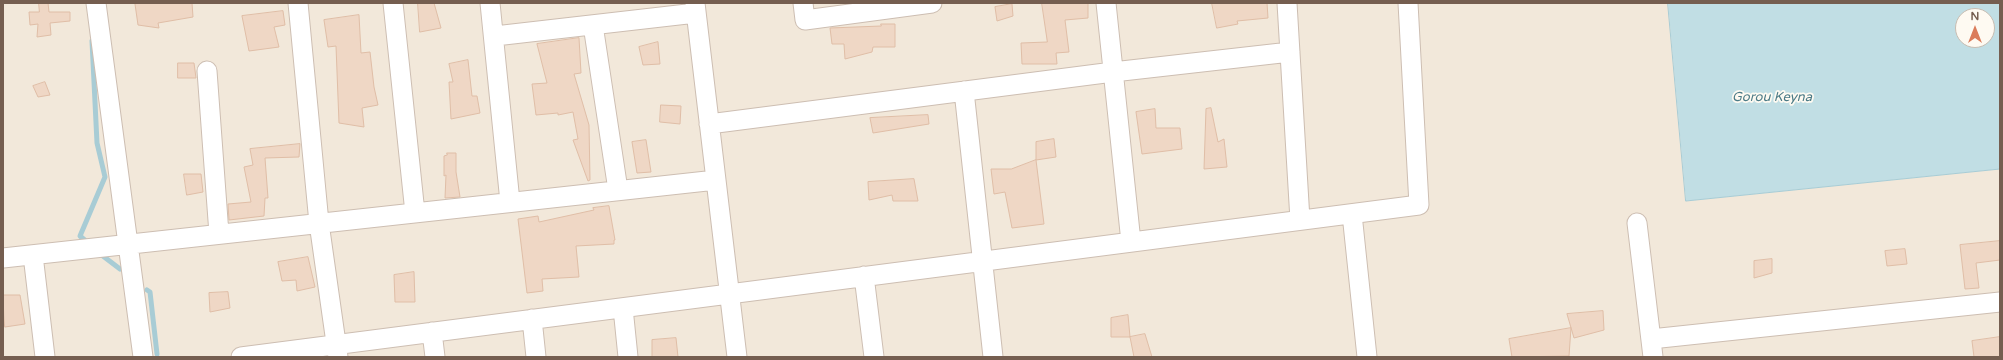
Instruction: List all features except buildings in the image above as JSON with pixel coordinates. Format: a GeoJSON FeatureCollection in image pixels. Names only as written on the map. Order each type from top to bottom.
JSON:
{"type":"FeatureCollection","features":[{"type":"Feature","properties":{"kind":"street"},"geometry":{"type":"LineString","coordinates":[[96,3],[143,357]]}},
{"type":"Feature","properties":{"kind":"street"},"geometry":{"type":"LineString","coordinates":[[298,3],[319,223],[337,351]]}},
{"type":"Feature","properties":{"kind":"street"},"geometry":{"type":"LineString","coordinates":[[393,3],[415,212]]}},
{"type":"Feature","properties":{"kind":"street"},"geometry":{"type":"LineString","coordinates":[[490,3],[495,36],[510,202]]}},
{"type":"Feature","properties":{"kind":"street"},"geometry":{"type":"LineString","coordinates":[[803,3],[805,20],[932,3]]}},
{"type":"Feature","properties":{"kind":"street"},"geometry":{"type":"LineString","coordinates":[[1106,3],[1131,242]]}},
{"type":"Feature","properties":{"kind":"street"},"geometry":{"type":"LineString","coordinates":[[1287,3],[1300,220]]}},
{"type":"Feature","properties":{"kind":"street"},"geometry":{"type":"LineString","coordinates":[[241,357],[337,351],[432,332],[1419,205],[1408,3]]}},
{"type":"Feature","properties":{"kind":"street"},"geometry":{"type":"LineString","coordinates":[[495,36],[593,25],[695,8],[738,357]]}},
{"type":"Feature","properties":{"kind":"street"},"geometry":{"type":"LineString","coordinates":[[593,25],[618,190]]}},
{"type":"Feature","properties":{"kind":"street"},"geometry":{"type":"LineString","coordinates":[[709,124],[1113,72],[1290,52]]}},
{"type":"Feature","properties":{"kind":"street"},"geometry":{"type":"LineString","coordinates":[[207,71],[219,234]]}},
{"type":"Feature","properties":{"kind":"street"},"geometry":{"type":"LineString","coordinates":[[964,91],[993,357]]}},
{"type":"Feature","properties":{"kind":"street"},"geometry":{"type":"LineString","coordinates":[[3,258],[716,180]]}},
{"type":"Feature","properties":{"kind":"street"},"geometry":{"type":"LineString","coordinates":[[1352,214],[1367,357]]}},
{"type":"Feature","properties":{"kind":"street"},"geometry":{"type":"LineString","coordinates":[[1638,223],[1652,348],[2000,302]]}},
{"type":"Feature","properties":{"kind":"street"},"geometry":{"type":"LineString","coordinates":[[33,255],[45,357]]}},
{"type":"Feature","properties":{"kind":"street"},"geometry":{"type":"LineString","coordinates":[[864,276],[874,357]]}},
{"type":"Feature","properties":{"kind":"street"},"geometry":{"type":"LineString","coordinates":[[623,308],[628,357]]}},
{"type":"Feature","properties":{"kind":"street"},"geometry":{"type":"LineString","coordinates":[[532,319],[536,357]]}},
{"type":"Feature","properties":{"kind":"street"},"geometry":{"type":"LineString","coordinates":[[432,332],[435,357]]}},
{"type":"Feature","properties":{"kind":"shaded area"},"geometry":{"type":"Polygon","coordinates":[[[3,3],[1668,3],[1686,201],[2000,169],[2000,357],[3,357],[3,3]]]}},
{"type":"Feature","properties":{"kind":"water","name":"Gorou Keyna"},"geometry":{"type":"Polygon","coordinates":[[[1668,3],[2000,3],[2000,169],[1686,201],[1668,3]]]}},
{"type":"Feature","properties":{"kind":"waterway"},"geometry":{"type":"LineString","coordinates":[[88,243],[80,236],[105,177],[97,143],[92,41]]}},
{"type":"Feature","properties":{"kind":"waterway"},"geometry":{"type":"LineString","coordinates":[[99,253],[120,269]]}},
{"type":"Feature","properties":{"kind":"waterway"},"geometry":{"type":"LineString","coordinates":[[147,290],[150,292],[157,354]]}}]}
